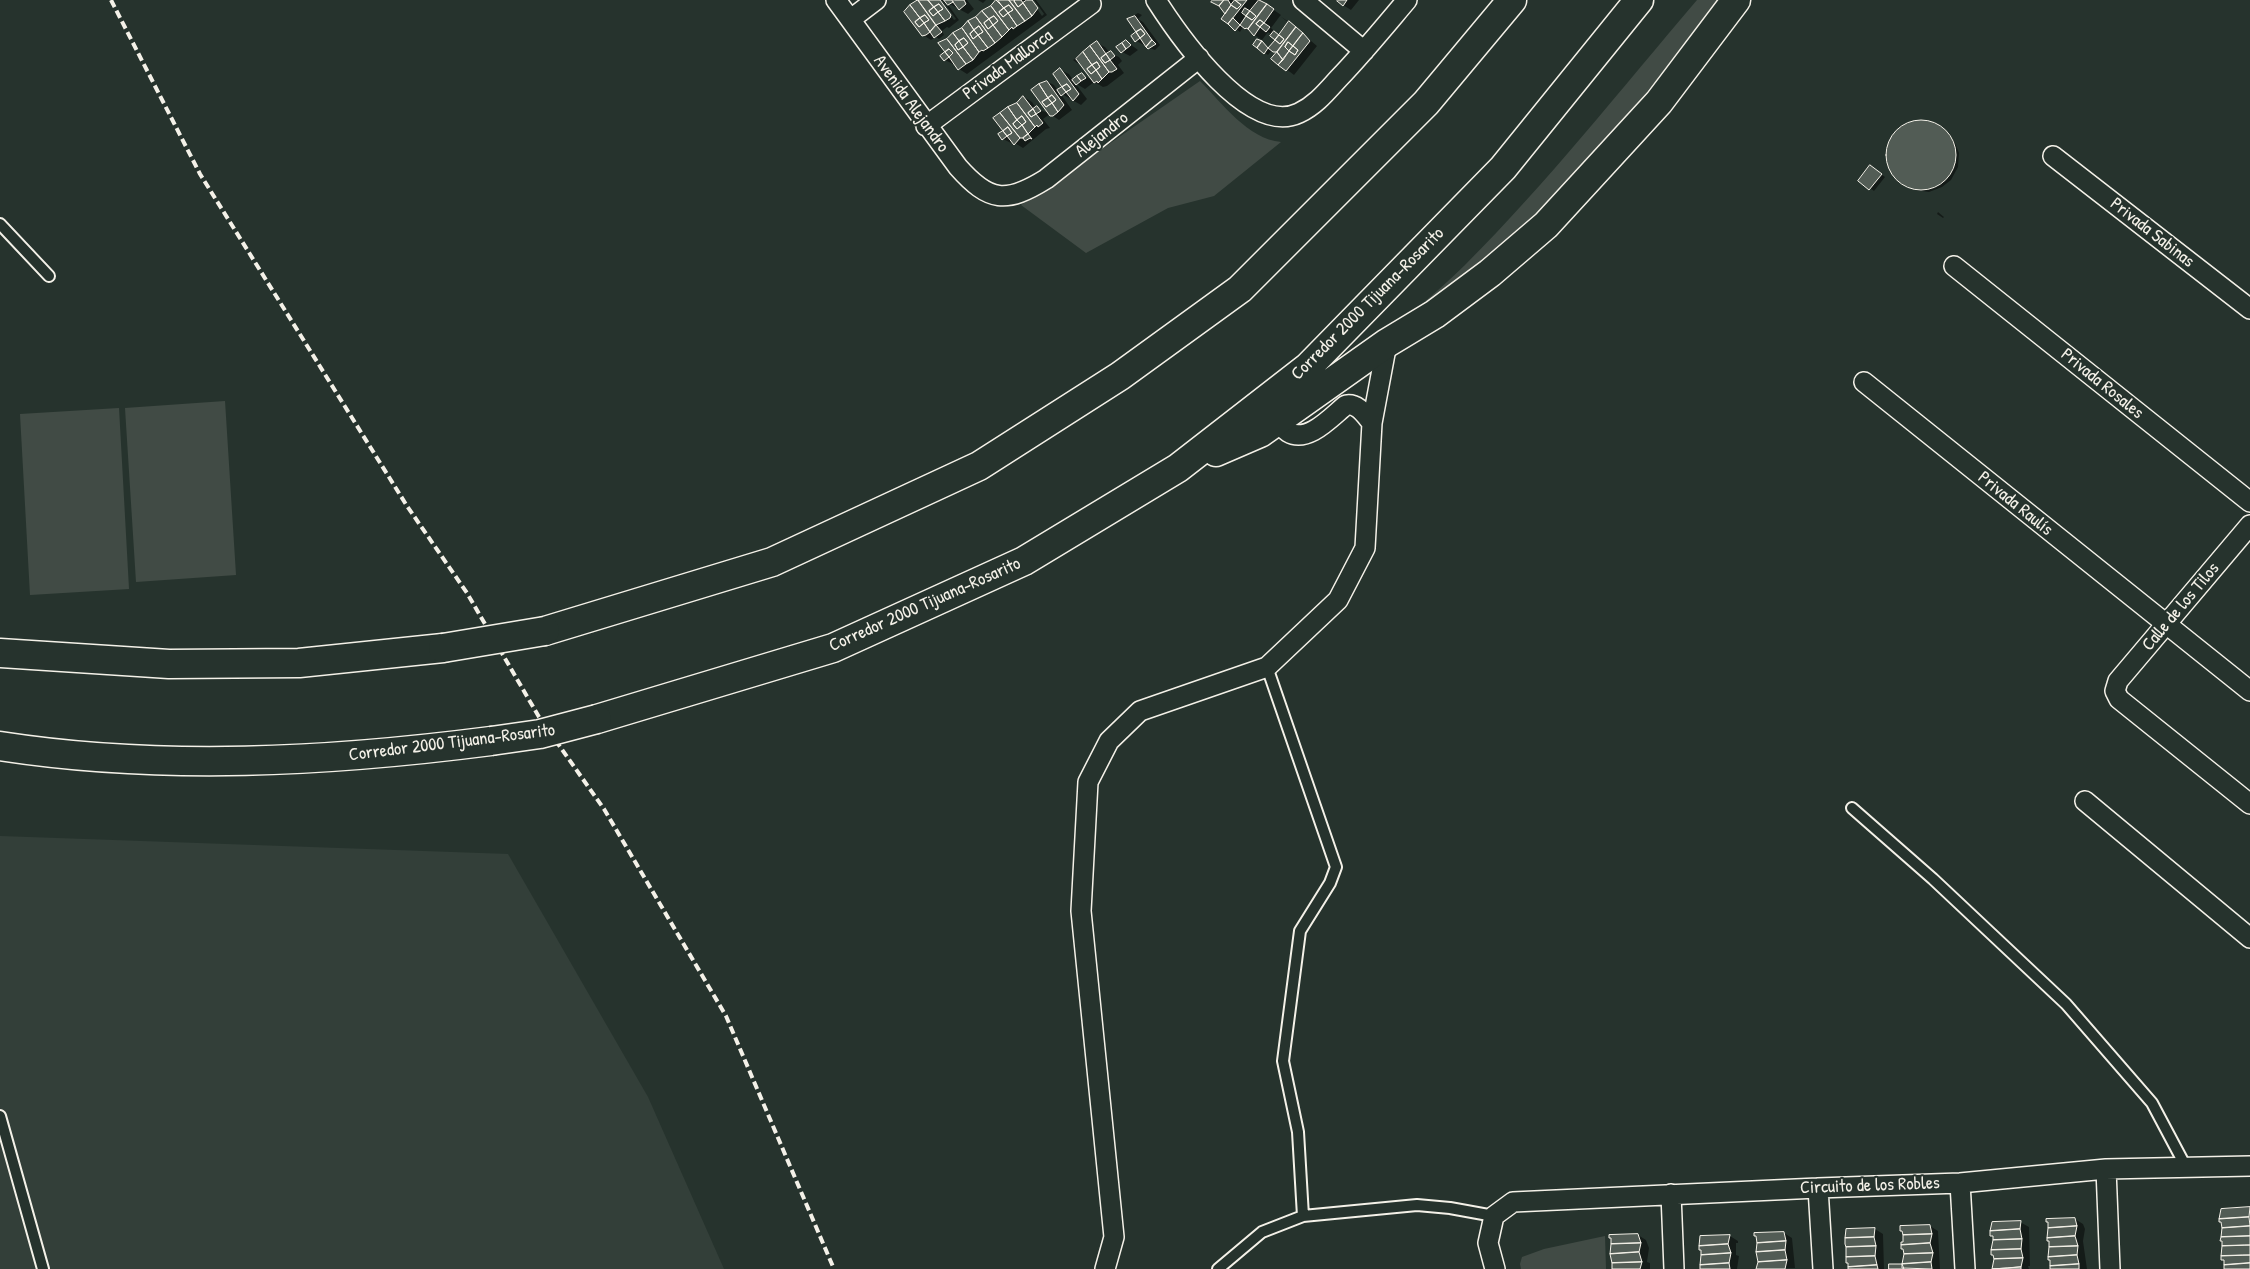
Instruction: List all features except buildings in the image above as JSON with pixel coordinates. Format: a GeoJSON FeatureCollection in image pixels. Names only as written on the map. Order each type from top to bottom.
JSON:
{"type":"FeatureCollection","features":[{"type":"Feature","properties":{"kind":"highway"},"geometry":{"type":"LineString","coordinates":[[0,652],[169,664],[299,663],[443,648],[545,631],[772,562],[979,466],[1120,376],[1240,289],[1426,103],[1512,0]]}},
{"type":"Feature","properties":{"kind":"highway","name":"Corredor 2000 Tijuana-Rosarito"},"geometry":{"type":"LineString","coordinates":[[0,746],[48,753],[183,762],[331,758],[402,753],[540,734],[597,719],[832,648],[1024,561],[1178,468],[1260,433],[1268,413],[1308,367],[1504,168],[1639,0]]}},
{"type":"Feature","properties":{"kind":"highway"},"geometry":{"type":"LineString","coordinates":[[1268,413],[1436,314],[1546,225],[1658,102],[1736,0]]}},
{"type":"Feature","properties":{"kind":"street","name":"Avenida Alejandro"},"geometry":{"type":"LineString","coordinates":[[836,0],[926,126],[971,181],[982,191],[997,196]]}},
{"type":"Feature","properties":{"kind":"street"},"geometry":{"type":"LineString","coordinates":[[850,20],[876,0]]}},
{"type":"Feature","properties":{"kind":"street"},"geometry":{"type":"LineString","coordinates":[[1156,0],[1199,58],[1230,92],[1249,106],[1266,114],[1284,118],[1298,114],[1315,104],[1364,51],[1407,0]]}},
{"type":"Feature","properties":{"kind":"street"},"geometry":{"type":"LineString","coordinates":[[1303,0],[1364,51]]}},
{"type":"Feature","properties":{"kind":"street","name":"Privada Mallorca"},"geometry":{"type":"LineString","coordinates":[[926,126],[1090,4]]}},
{"type":"Feature","properties":{"kind":"street","name":"Alejandro"},"geometry":{"type":"LineString","coordinates":[[997,196],[1027,190],[1046,179],[1199,58]]}},
{"type":"Feature","properties":{"kind":"street","name":"Privada Sabinas"},"geometry":{"type":"LineString","coordinates":[[2053,156],[2250,309]]}},
{"type":"Feature","properties":{"kind":"street","name":"Privada Rosales"},"geometry":{"type":"LineString","coordinates":[[1954,266],[2250,502]]}},
{"type":"Feature","properties":{"kind":"street"},"geometry":{"type":"LineString","coordinates":[[1105,1269],[1114,1237],[1081,911],[1088,782],[1109,740],[1140,711],[1267,667],[1338,600],[1366,548],[1372,423],[1387,343]]}},
{"type":"Feature","properties":{"kind":"street","name":"Privada Raulís"},"geometry":{"type":"LineString","coordinates":[[1864,382],[2250,691]]}},
{"type":"Feature","properties":{"kind":"street"},"geometry":{"type":"LineString","coordinates":[[1268,413],[1289,433],[1299,436],[1315,430],[1346,405],[1352,404],[1357,406],[1372,423]]}},
{"type":"Feature","properties":{"kind":"street","name":"Calle de los Tilos"},"geometry":{"type":"LineString","coordinates":[[2250,525],[2118,682],[2115,691],[2119,699],[2250,804]]}},
{"type":"Feature","properties":{"kind":"street"},"geometry":{"type":"LineString","coordinates":[[2085,801],[2250,938]]}},
{"type":"Feature","properties":{"kind":"street","name":"Circuito de los Robles"},"geometry":{"type":"LineString","coordinates":[[1494,1216],[1513,1202],[1818,1188],[1960,1184],[2106,1169],[2250,1166]]}},
{"type":"Feature","properties":{"kind":"street"},"geometry":{"type":"LineString","coordinates":[[2106,1169],[2110,1269]]}},
{"type":"Feature","properties":{"kind":"street"},"geometry":{"type":"LineString","coordinates":[[1960,1184],[1965,1269]]}},
{"type":"Feature","properties":{"kind":"street"},"geometry":{"type":"LineString","coordinates":[[1818,1188],[1823,1269]]}},
{"type":"Feature","properties":{"kind":"street"},"geometry":{"type":"LineString","coordinates":[[1671,1194],[1674,1269]]}},
{"type":"Feature","properties":{"kind":"street"},"geometry":{"type":"LineString","coordinates":[[1494,1216],[1488,1243],[1495,1269]]}},
{"type":"Feature","properties":{"kind":"lane"},"geometry":{"type":"LineString","coordinates":[[0,224],[48,276]]}},
{"type":"Feature","properties":{"kind":"lane"},"geometry":{"type":"LineString","coordinates":[[1267,667],[1336,867],[1330,883],[1300,931],[1283,1061],[1298,1132],[1303,1216]]}},
{"type":"Feature","properties":{"kind":"lane"},"geometry":{"type":"LineString","coordinates":[[1852,808],[1933,879],[2066,1004],[2152,1103],[2186,1167]]}},
{"type":"Feature","properties":{"kind":"lane"},"geometry":{"type":"LineString","coordinates":[[0,1116],[43,1269]]}},
{"type":"Feature","properties":{"kind":"lane"},"geometry":{"type":"LineString","coordinates":[[1218,1269],[1262,1232],[1303,1216],[1417,1205],[1450,1208],[1494,1216]]}},
{"type":"Feature","properties":{"kind":"shaded area"},"geometry":{"type":"Polygon","coordinates":[[[1697,0],[1721,0],[1684,48],[1580,171],[1492,261],[1375,345],[1454,275],[1526,201],[1697,0]]]}},
{"type":"Feature","properties":{"kind":"shaded area"},"geometry":{"type":"Polygon","coordinates":[[[1200,81],[1236,119],[1258,134],[1281,142],[1214,196],[1168,208],[1086,253],[1021,205],[1200,81]]]}},
{"type":"Feature","properties":{"kind":"shaded area"},"geometry":{"type":"Polygon","coordinates":[[[225,401],[236,575],[136,582],[125,408],[225,401]]]}},
{"type":"Feature","properties":{"kind":"shaded area"},"geometry":{"type":"Polygon","coordinates":[[[119,408],[129,589],[30,595],[20,414],[119,408]]]}},
{"type":"Feature","properties":{"kind":"shaded area"},"geometry":{"type":"Polygon","coordinates":[[[0,836],[508,854],[648,1097],[724,1269],[0,1269],[0,836]]]}},
{"type":"Feature","properties":{"kind":"shaded area"},"geometry":{"type":"Polygon","coordinates":[[[1605,1236],[1606,1269],[1521,1269],[1522,1257],[1544,1249],[1605,1236]]]}},
{"type":"Feature","properties":{"kind":"railway"},"geometry":{"type":"LineString","coordinates":[[111,0],[200,174],[407,506],[467,593],[539,717],[604,809],[726,1016],[834,1269]]}}]}
